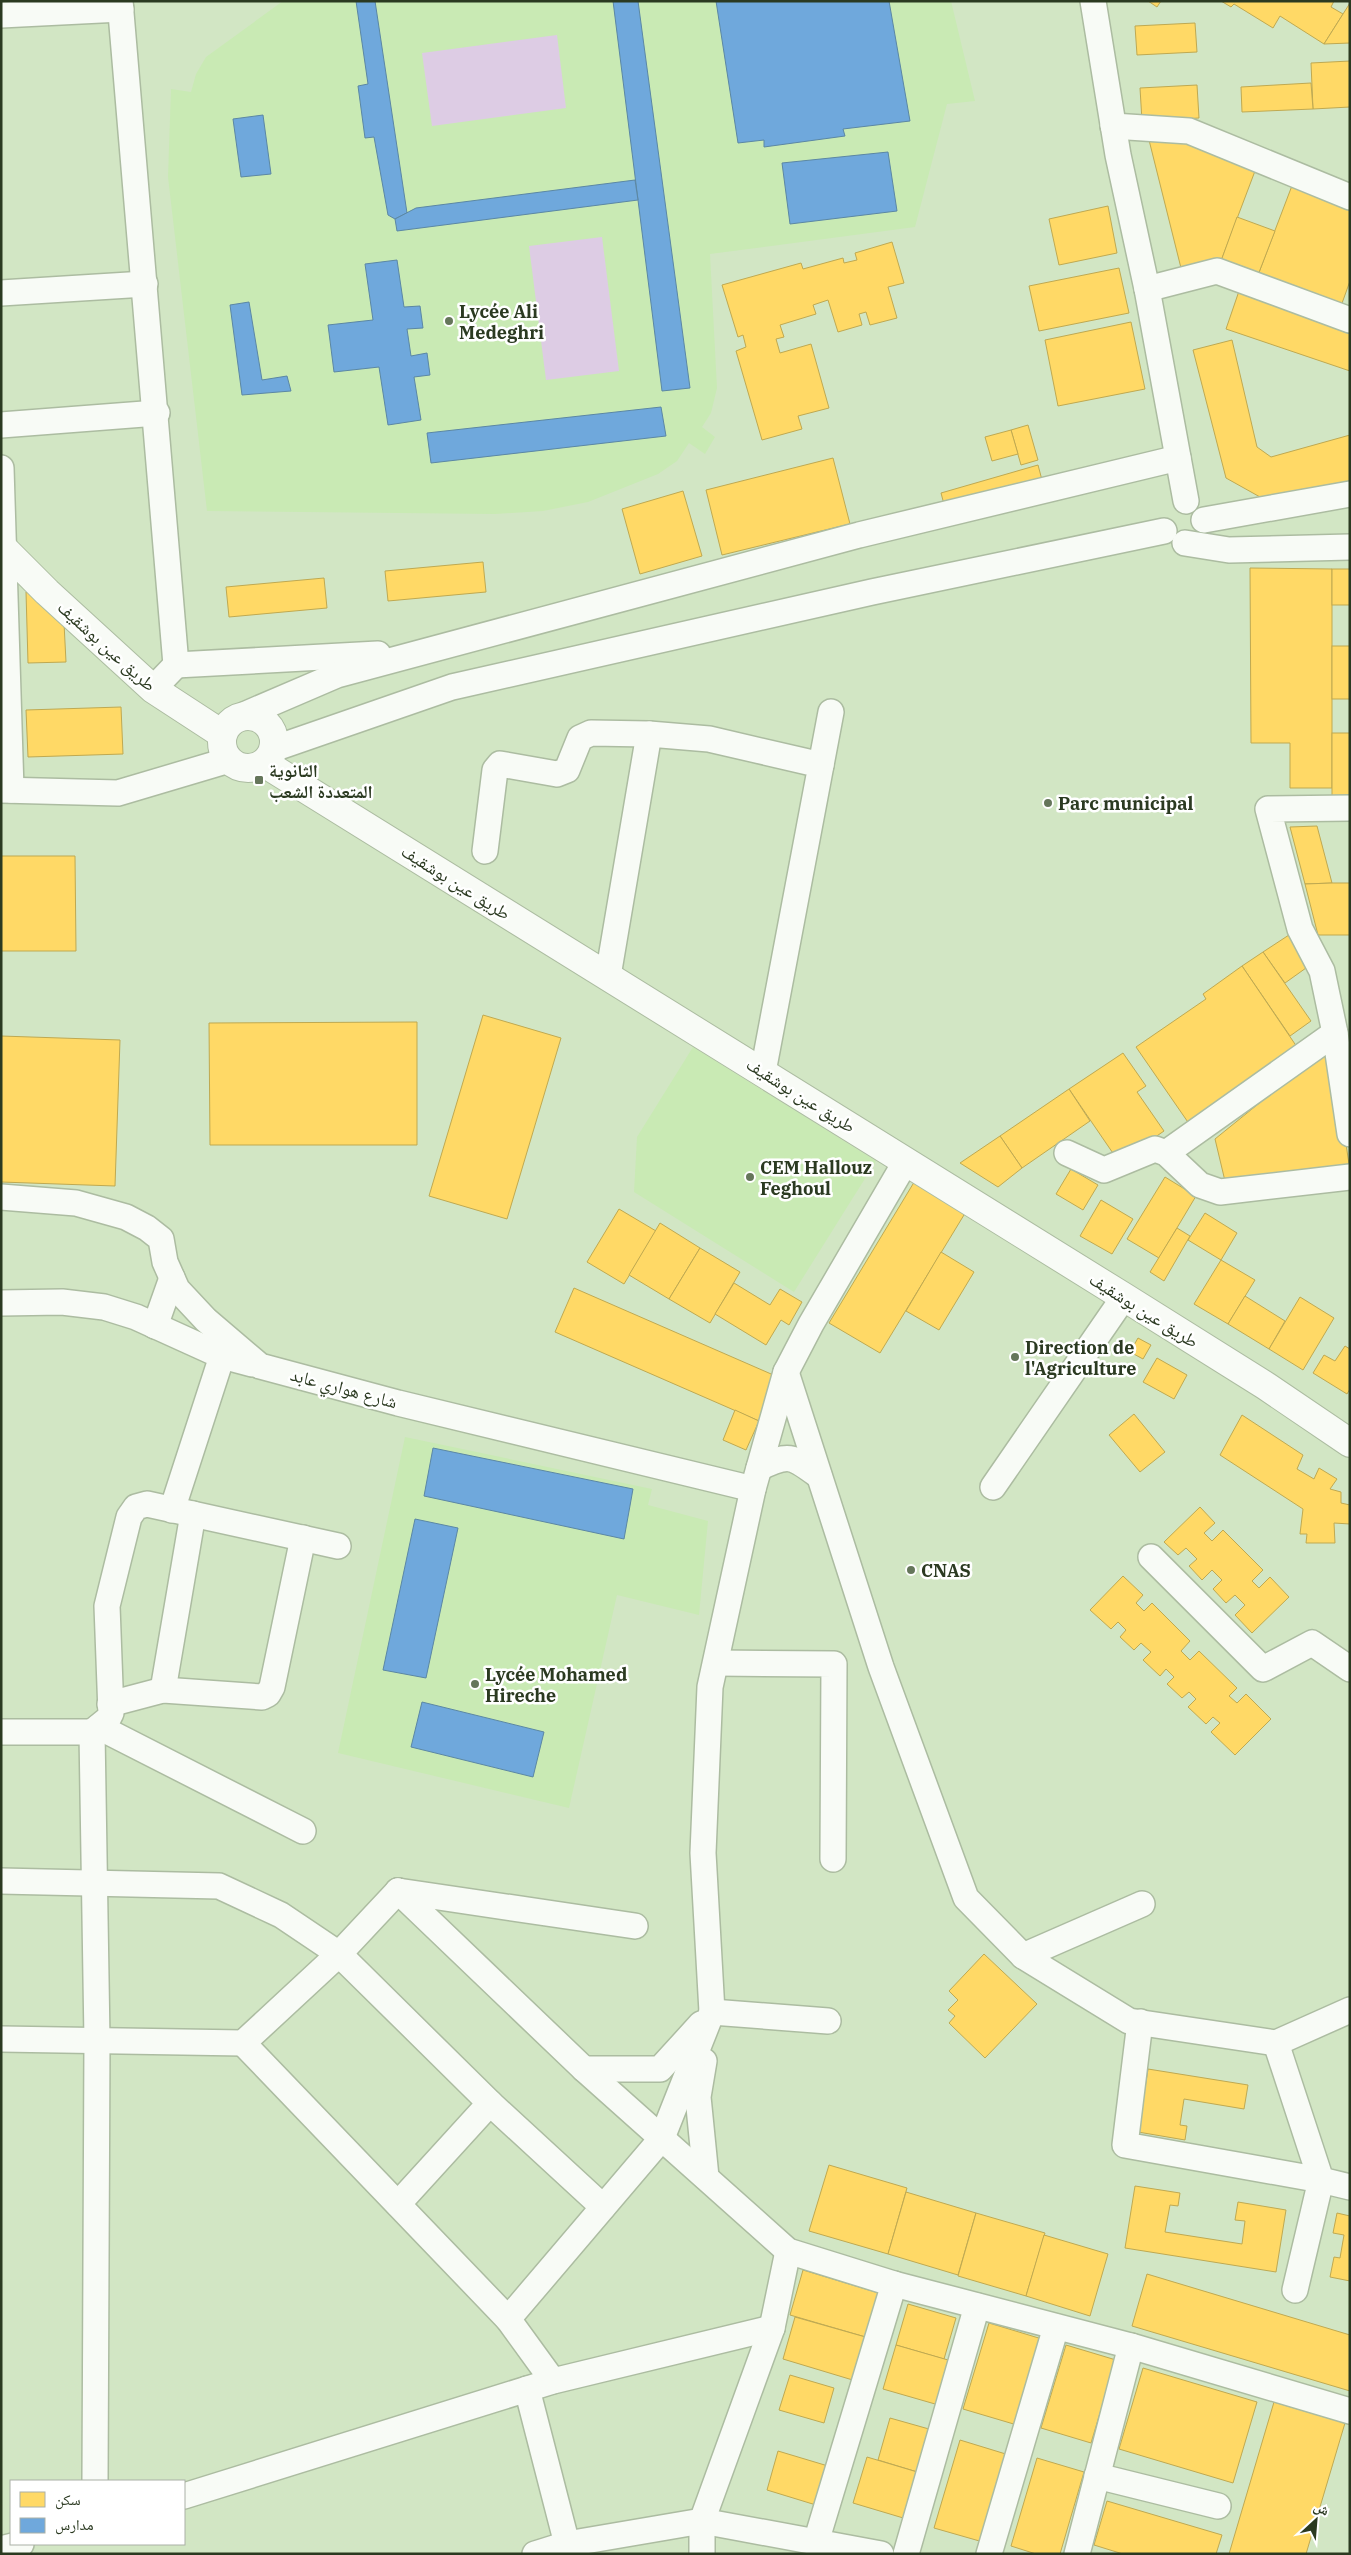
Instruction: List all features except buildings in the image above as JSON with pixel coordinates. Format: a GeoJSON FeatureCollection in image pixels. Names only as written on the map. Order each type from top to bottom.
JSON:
{"type":"FeatureCollection","features":[{"type":"Feature","properties":{"kind":"main road","name":"طريق عين بوشقيف"},"geometry":{"type":"LineString","coordinates":[[2,549],[153,689],[222,734]]}},
{"type":"Feature","properties":{"kind":"main road"},"geometry":{"type":"LineString","coordinates":[[246,714],[259,718],[267,723],[272,731],[269,756],[254,767],[245,768],[229,760],[223,753],[222,734],[233,720],[246,714]]}},
{"type":"Feature","properties":{"kind":"main road","name":"طريق عين بوشقيف"},"geometry":{"type":"LineString","coordinates":[[269,756],[608,976],[1266,1386],[1345,1438]]}},
{"type":"Feature","properties":{"kind":"street"},"geometry":{"type":"LineString","coordinates":[[1093,1],[1113,126],[1147,289],[1186,501]]}},
{"type":"Feature","properties":{"kind":"street"},"geometry":{"type":"LineString","coordinates":[[1,15],[121,5],[157,413],[176,665]]}},
{"type":"Feature","properties":{"kind":"street"},"geometry":{"type":"LineString","coordinates":[[1113,126],[1188,131],[1350,198]]}},
{"type":"Feature","properties":{"kind":"street"},"geometry":{"type":"LineString","coordinates":[[1147,289],[1218,271],[1348,313]]}},
{"type":"Feature","properties":{"kind":"street"},"geometry":{"type":"LineString","coordinates":[[1,293],[145,284]]}},
{"type":"Feature","properties":{"kind":"street"},"geometry":{"type":"LineString","coordinates":[[1,425],[157,413]]}},
{"type":"Feature","properties":{"kind":"street"},"geometry":{"type":"LineString","coordinates":[[246,714],[337,675],[859,535],[1178,458]]}},
{"type":"Feature","properties":{"kind":"street"},"geometry":{"type":"LineString","coordinates":[[1,468],[6,790],[118,793],[229,760]]}},
{"type":"Feature","properties":{"kind":"street"},"geometry":{"type":"LineString","coordinates":[[1204,520],[1350,494]]}},
{"type":"Feature","properties":{"kind":"street"},"geometry":{"type":"LineString","coordinates":[[269,756],[452,687],[872,592],[1175,537],[1199,535],[1204,520],[1199,508],[1186,501],[1176,502],[1168,507],[1163,516],[1175,537],[1229,550],[1350,547]]}},
{"type":"Feature","properties":{"kind":"street"},"geometry":{"type":"LineString","coordinates":[[153,689],[176,665],[430,651]]}},
{"type":"Feature","properties":{"kind":"street"},"geometry":{"type":"LineString","coordinates":[[763,1072],[832,712]]}},
{"type":"Feature","properties":{"kind":"street"},"geometry":{"type":"LineString","coordinates":[[485,851],[495,770],[500,764],[557,774],[567,770],[580,738],[591,733],[649,734],[708,739],[821,765]]}},
{"type":"Feature","properties":{"kind":"street"},"geometry":{"type":"LineString","coordinates":[[608,976],[649,734]]}},
{"type":"Feature","properties":{"kind":"street"},"geometry":{"type":"LineString","coordinates":[[1350,808],[1268,809],[1300,929],[1322,971],[1335,1033],[1350,1134]]}},
{"type":"Feature","properties":{"kind":"street"},"geometry":{"type":"LineString","coordinates":[[1166,1153],[1335,1033]]}},
{"type":"Feature","properties":{"kind":"street"},"geometry":{"type":"LineString","coordinates":[[1067,1152],[1104,1170],[1155,1149],[1166,1153],[1200,1186],[1220,1192],[1350,1177]]}},
{"type":"Feature","properties":{"kind":"street"},"geometry":{"type":"LineString","coordinates":[[706,2177],[698,2096],[712,2012],[703,1853],[710,1687],[756,1479],[786,1372],[811,1324],[906,1161]]}},
{"type":"Feature","properties":{"kind":"street","name":"شارع هواري عابد"},"geometry":{"type":"LineString","coordinates":[[1,1197],[76,1203],[126,1218],[147,1228],[161,1239],[165,1262],[178,1289],[206,1320],[260,1366],[398,1403],[756,1479]]}},
{"type":"Feature","properties":{"kind":"street"},"geometry":{"type":"LineString","coordinates":[[155,1326],[172,1278]]}},
{"type":"Feature","properties":{"kind":"street"},"geometry":{"type":"LineString","coordinates":[[1,1297],[1,1303],[62,1302],[104,1307],[155,1326],[222,1356],[260,1366]]}},
{"type":"Feature","properties":{"kind":"street"},"geometry":{"type":"LineString","coordinates":[[993,1487],[1124,1297]]}},
{"type":"Feature","properties":{"kind":"street"},"geometry":{"type":"LineString","coordinates":[[163,1690],[183,1512],[222,1356]]}},
{"type":"Feature","properties":{"kind":"street"},"geometry":{"type":"LineString","coordinates":[[786,1372],[881,1667],[966,1898],[1023,1956],[1128,2020],[1276,2043],[1350,2010]]}},
{"type":"Feature","properties":{"kind":"street"},"geometry":{"type":"LineString","coordinates":[[756,1479],[782,1457],[797,1460],[819,1476]]}},
{"type":"Feature","properties":{"kind":"street"},"geometry":{"type":"LineString","coordinates":[[95,1730],[108,1720],[110,1704],[107,1606],[128,1517],[136,1507],[147,1504],[338,1546]]}},
{"type":"Feature","properties":{"kind":"street"},"geometry":{"type":"LineString","coordinates":[[110,1704],[163,1690],[262,1696],[268,1694],[272,1687],[303,1538]]}},
{"type":"Feature","properties":{"kind":"street"},"geometry":{"type":"LineString","coordinates":[[1151,1557],[1263,1668],[1312,1643],[1350,1670]]}},
{"type":"Feature","properties":{"kind":"street"},"geometry":{"type":"LineString","coordinates":[[716,1662],[834,1664],[833,1859]]}},
{"type":"Feature","properties":{"kind":"street"},"geometry":{"type":"LineString","coordinates":[[95,1730],[94,1882],[97,2040],[95,2480]]}},
{"type":"Feature","properties":{"kind":"street"},"geometry":{"type":"LineString","coordinates":[[1,1732],[95,1730],[303,1831]]}},
{"type":"Feature","properties":{"kind":"street"},"geometry":{"type":"LineString","coordinates":[[1,1881],[219,1886],[281,1915],[339,1954],[490,2103],[603,2207]]}},
{"type":"Feature","properties":{"kind":"street"},"geometry":{"type":"LineString","coordinates":[[1,2039],[243,2043],[339,1954],[398,1891]]}},
{"type":"Feature","properties":{"kind":"street"},"geometry":{"type":"LineString","coordinates":[[398,1891],[635,1926]]}},
{"type":"Feature","properties":{"kind":"street"},"geometry":{"type":"LineString","coordinates":[[398,1891],[584,2069],[788,2251],[894,2284],[1131,2346],[1350,2411]]}},
{"type":"Feature","properties":{"kind":"street"},"geometry":{"type":"LineString","coordinates":[[1023,1956],[1142,1904]]}},
{"type":"Feature","properties":{"kind":"street"},"geometry":{"type":"LineString","coordinates":[[712,2012],[828,2022]]}},
{"type":"Feature","properties":{"kind":"street"},"geometry":{"type":"LineString","coordinates":[[584,2069],[660,2069],[712,2012]]}},
{"type":"Feature","properties":{"kind":"street"},"geometry":{"type":"LineString","coordinates":[[508,2319],[662,2138],[712,2012]]}},
{"type":"Feature","properties":{"kind":"street"},"geometry":{"type":"LineString","coordinates":[[1140,2022],[1125,2145],[1321,2180],[1350,2187]]}},
{"type":"Feature","properties":{"kind":"street"},"geometry":{"type":"LineString","coordinates":[[243,2043],[508,2319],[553,2381]]}},
{"type":"Feature","properties":{"kind":"street"},"geometry":{"type":"LineString","coordinates":[[1276,2043],[1321,2180],[1295,2290]]}},
{"type":"Feature","properties":{"kind":"street"},"geometry":{"type":"LineString","coordinates":[[398,2204],[490,2103]]}},
{"type":"Feature","properties":{"kind":"street"},"geometry":{"type":"LineString","coordinates":[[702,2554],[702,2522],[772,2328],[788,2251]]}},
{"type":"Feature","properties":{"kind":"street"},"geometry":{"type":"LineString","coordinates":[[816,2542],[894,2284]]}},
{"type":"Feature","properties":{"kind":"street"},"geometry":{"type":"LineString","coordinates":[[906,2554],[977,2306]]}},
{"type":"Feature","properties":{"kind":"street"},"geometry":{"type":"LineString","coordinates":[[989,2554],[1056,2327]]}},
{"type":"Feature","properties":{"kind":"street"},"geometry":{"type":"LineString","coordinates":[[185,2496],[553,2381],[772,2328]]}},
{"type":"Feature","properties":{"kind":"street"},"geometry":{"type":"LineString","coordinates":[[1077,2554],[1131,2346]]}},
{"type":"Feature","properties":{"kind":"street"},"geometry":{"type":"LineString","coordinates":[[526,2389],[567,2544]]}},
{"type":"Feature","properties":{"kind":"street"},"geometry":{"type":"LineString","coordinates":[[1097,2476],[1218,2506]]}},
{"type":"Feature","properties":{"kind":"street"},"geometry":{"type":"LineString","coordinates":[[535,2554],[567,2544],[702,2522],[881,2554]]}},
{"type":"Feature","properties":{"kind":"shaded area","name":"Lycée Ali Medeghri"},"geometry":{"type":"Polygon","coordinates":[[[283,1],[951,1],[975,101],[947,104],[915,227],[710,254],[717,388],[711,413],[702,427],[715,437],[705,454],[689,443],[677,461],[658,474],[588,502],[543,511],[495,514],[207,511],[168,177],[171,89],[191,92],[196,74],[206,57],[283,1]]]}},
{"type":"Feature","properties":{"kind":"shaded area"},"geometry":{"type":"Polygon","coordinates":[[[557,35],[566,108],[432,126],[422,53],[557,35]]]}},
{"type":"Feature","properties":{"kind":"shaded area"},"geometry":{"type":"Polygon","coordinates":[[[602,237],[619,371],[546,380],[529,246],[602,237]]]}},
{"type":"Feature","properties":{"kind":"shaded area","name":"CEM Hallouz Feghoul"},"geometry":{"type":"Polygon","coordinates":[[[693,1047],[876,1161],[794,1292],[634,1192],[637,1137],[693,1047]]]}},
{"type":"Feature","properties":{"kind":"shaded area","name":"Lycée Mohamed Hireche"},"geometry":{"type":"Polygon","coordinates":[[[405,1437],[652,1489],[648,1505],[708,1521],[699,1615],[617,1595],[569,1808],[338,1753],[405,1437]]]}},
{"type":"Feature","properties":{"kind":"place","name":"Lycée Ali Medeghri"},"geometry":{"type":"Point","coordinates":[449,321]}},
{"type":"Feature","properties":{"kind":"place","name":"الثانوية المتعددة الشعب"},"geometry":{"type":"Point","coordinates":[259,780]}},
{"type":"Feature","properties":{"kind":"place","name":"Parc municipal"},"geometry":{"type":"Point","coordinates":[1048,803]}},
{"type":"Feature","properties":{"kind":"place","name":"CEM Hallouz Feghoul"},"geometry":{"type":"Point","coordinates":[750,1177]}},
{"type":"Feature","properties":{"kind":"place","name":"Direction de l'Agriculture"},"geometry":{"type":"Point","coordinates":[1015,1357]}},
{"type":"Feature","properties":{"kind":"place","name":"CNAS"},"geometry":{"type":"Point","coordinates":[911,1570]}},
{"type":"Feature","properties":{"kind":"place","name":"Lycée Mohamed Hireche"},"geometry":{"type":"Point","coordinates":[475,1684]}}]}
